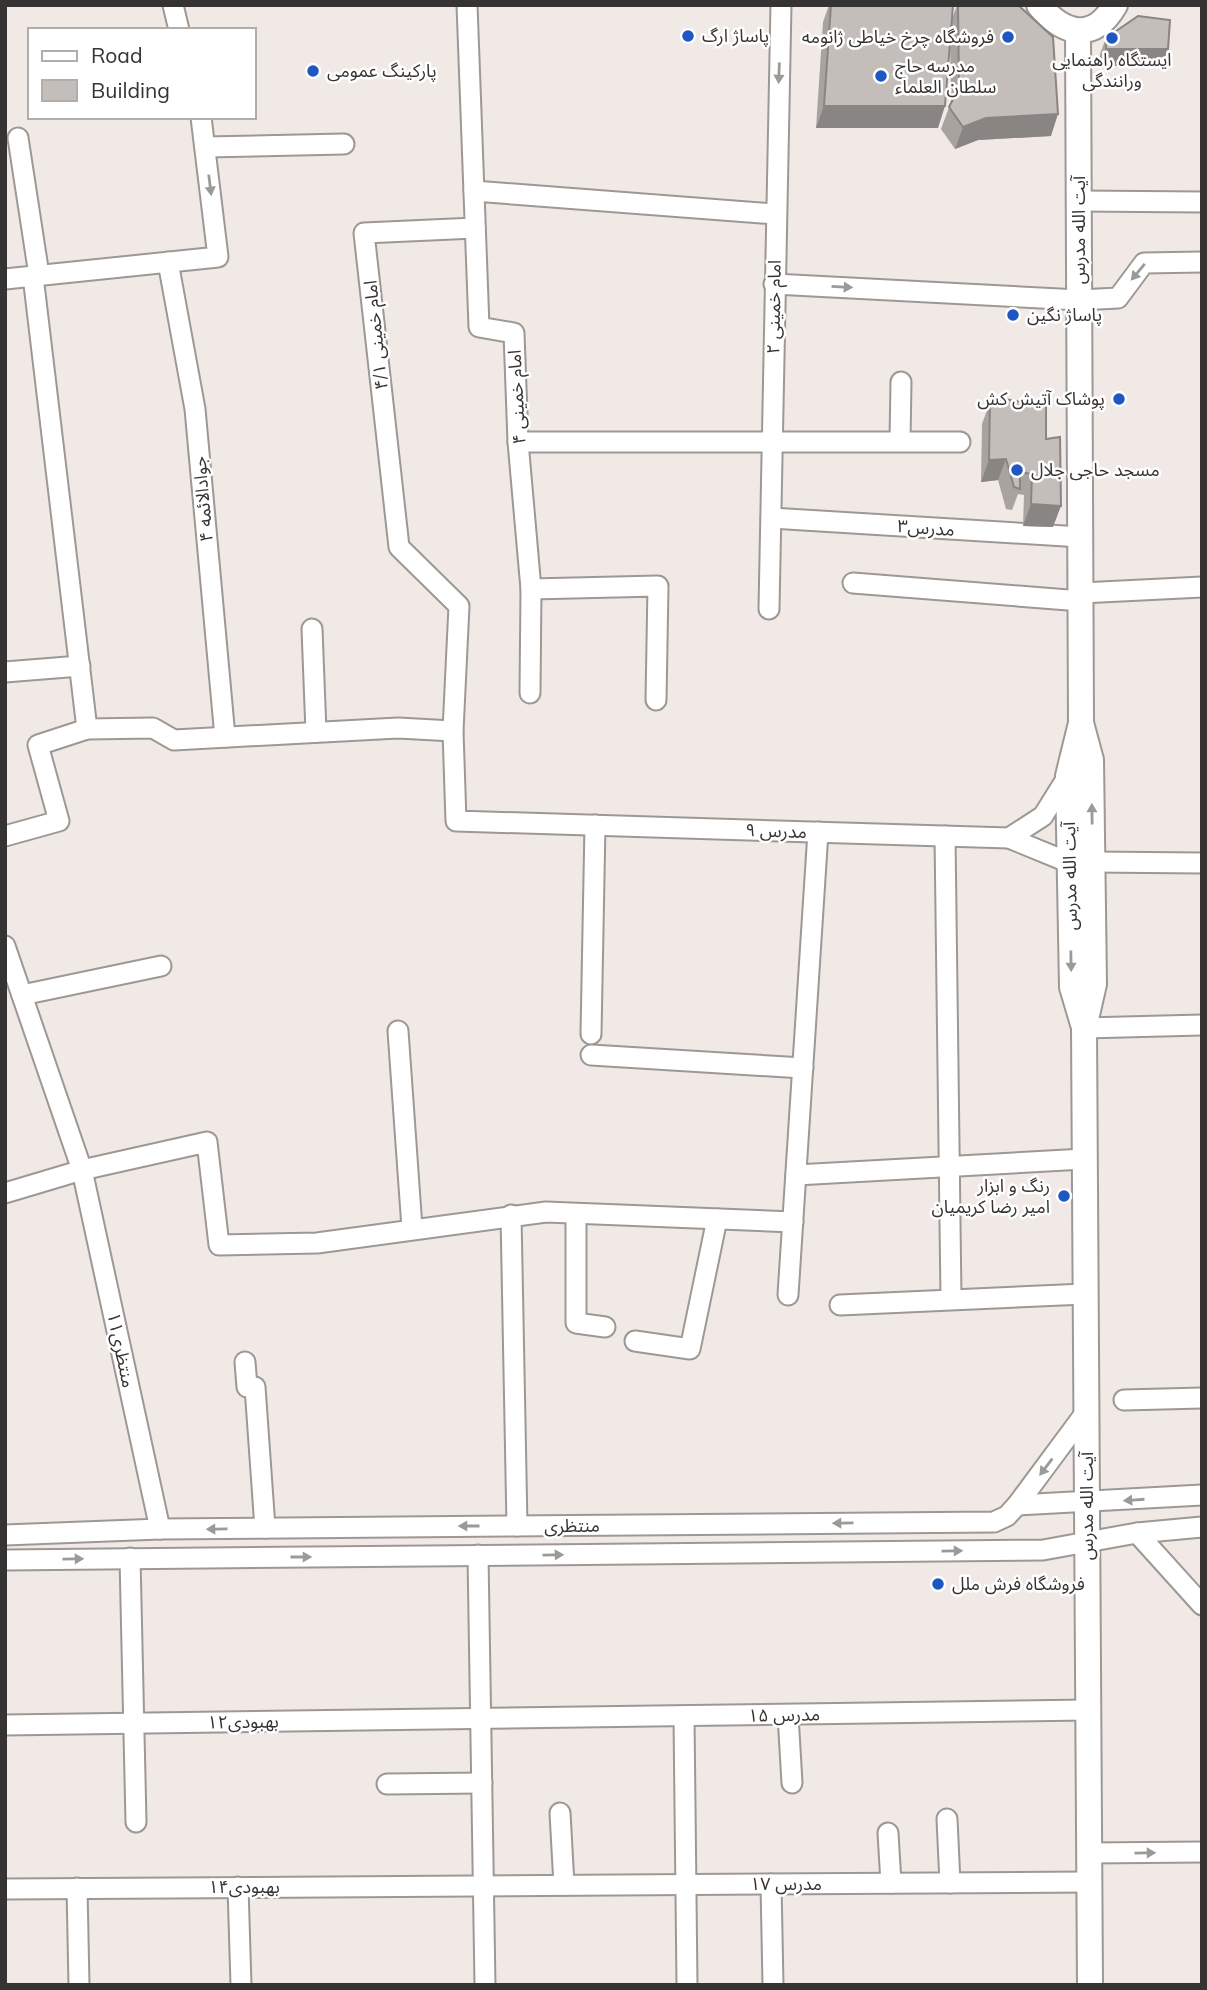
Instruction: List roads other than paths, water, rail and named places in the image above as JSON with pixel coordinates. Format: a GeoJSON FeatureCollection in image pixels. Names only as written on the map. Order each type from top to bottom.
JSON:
{"type":"FeatureCollection","features":[{"type":"Feature","properties":{"kind":"main road"},"geometry":{"type":"LineString","coordinates":[[1038,5],[1049,19],[1062,28],[1078,31],[1093,28],[1106,19],[1115,5]]}},
{"type":"Feature","properties":{"kind":"main road","name":"آیت الله مدرس"},"geometry":{"type":"LineString","coordinates":[[1078,31],[1081,723],[1068,776],[1081,862],[1094,985],[1084,1028],[1090,1985]]}},
{"type":"Feature","properties":{"kind":"main road","name":"آیت الله مدرس"},"geometry":{"type":"LineString","coordinates":[[1081,723],[1091,760],[1081,862]]}},
{"type":"Feature","properties":{"kind":"street"},"geometry":{"type":"LineString","coordinates":[[173,5],[179,28]]}},
{"type":"Feature","properties":{"kind":"street","name":"امام خمینی ۴"},"geometry":{"type":"LineString","coordinates":[[467,5],[479,327],[513,333],[518,442],[531,589],[530,693]]}},
{"type":"Feature","properties":{"kind":"street","name":"امام خمینی ۲"},"geometry":{"type":"LineString","coordinates":[[769,609],[781,5]]}},
{"type":"Feature","properties":{"kind":"street"},"geometry":{"type":"LineString","coordinates":[[5,279],[218,257],[201,119]]}},
{"type":"Feature","properties":{"kind":"street"},"geometry":{"type":"LineString","coordinates":[[18,138],[87,729]]}},
{"type":"Feature","properties":{"kind":"street"},"geometry":{"type":"LineString","coordinates":[[205,147],[344,144]]}},
{"type":"Feature","properties":{"kind":"street"},"geometry":{"type":"LineString","coordinates":[[474,191],[775,214]]}},
{"type":"Feature","properties":{"kind":"street"},"geometry":{"type":"LineString","coordinates":[[1079,201],[1202,202]]}},
{"type":"Feature","properties":{"kind":"street","name":"امام خمینی ۴/۱"},"geometry":{"type":"LineString","coordinates":[[453,731],[459,606],[399,547],[364,233],[475,228]]}},
{"type":"Feature","properties":{"kind":"street","name":"جوادالائمه ۴"},"geometry":{"type":"LineString","coordinates":[[168,262],[195,409],[225,737]]}},
{"type":"Feature","properties":{"kind":"street"},"geometry":{"type":"LineString","coordinates":[[774,284],[1079,300],[1118,298],[1144,263],[1202,262]]}},
{"type":"Feature","properties":{"kind":"street"},"geometry":{"type":"LineString","coordinates":[[900,441],[901,382]]}},
{"type":"Feature","properties":{"kind":"street"},"geometry":{"type":"LineString","coordinates":[[518,442],[960,442]]}},
{"type":"Feature","properties":{"kind":"street","name":"مدرس۳"},"geometry":{"type":"LineString","coordinates":[[771,518],[1081,537]]}},
{"type":"Feature","properties":{"kind":"street"},"geometry":{"type":"LineString","coordinates":[[853,583],[1081,597],[1202,587]]}},
{"type":"Feature","properties":{"kind":"street"},"geometry":{"type":"LineString","coordinates":[[531,589],[658,586],[656,700]]}},
{"type":"Feature","properties":{"kind":"street"},"geometry":{"type":"LineString","coordinates":[[312,629],[316,732]]}},
{"type":"Feature","properties":{"kind":"street"},"geometry":{"type":"LineString","coordinates":[[5,672],[79,666]]}},
{"type":"Feature","properties":{"kind":"street"},"geometry":{"type":"LineString","coordinates":[[5,836],[60,821],[38,745],[87,729],[153,728],[174,740],[398,728],[453,731]]}},
{"type":"Feature","properties":{"kind":"street","name":"مدرس ۹"},"geometry":{"type":"LineString","coordinates":[[453,731],[456,821],[1009,838]]}},
{"type":"Feature","properties":{"kind":"street"},"geometry":{"type":"LineString","coordinates":[[1009,838],[1043,816],[1068,776]]}},
{"type":"Feature","properties":{"kind":"street"},"geometry":{"type":"LineString","coordinates":[[591,1034],[594,825]]}},
{"type":"Feature","properties":{"kind":"street"},"geometry":{"type":"LineString","coordinates":[[788,1295],[818,832]]}},
{"type":"Feature","properties":{"kind":"street"},"geometry":{"type":"LineString","coordinates":[[945,836],[951,1298]]}},
{"type":"Feature","properties":{"kind":"street"},"geometry":{"type":"LineString","coordinates":[[1009,838],[1081,862],[1202,863]]}},
{"type":"Feature","properties":{"kind":"street","name":"منتظری۱۱"},"geometry":{"type":"LineString","coordinates":[[5,946],[82,1170],[160,1529]]}},
{"type":"Feature","properties":{"kind":"street"},"geometry":{"type":"LineString","coordinates":[[22,995],[161,966]]}},
{"type":"Feature","properties":{"kind":"street"},"geometry":{"type":"LineString","coordinates":[[1084,1028],[1202,1025]]}},
{"type":"Feature","properties":{"kind":"street"},"geometry":{"type":"LineString","coordinates":[[398,1031],[412,1228]]}},
{"type":"Feature","properties":{"kind":"street"},"geometry":{"type":"LineString","coordinates":[[591,1055],[803,1068]]}},
{"type":"Feature","properties":{"kind":"street"},"geometry":{"type":"LineString","coordinates":[[5,1193],[82,1170],[207,1142],[219,1245],[317,1243],[412,1228],[546,1212],[793,1222]]}},
{"type":"Feature","properties":{"kind":"street"},"geometry":{"type":"LineString","coordinates":[[796,1175],[1084,1160]]}},
{"type":"Feature","properties":{"kind":"street"},"geometry":{"type":"LineString","coordinates":[[511,1215],[517,1526]]}},
{"type":"Feature","properties":{"kind":"street"},"geometry":{"type":"LineString","coordinates":[[576,1215],[576,1323],[606,1327]]}},
{"type":"Feature","properties":{"kind":"street"},"geometry":{"type":"LineString","coordinates":[[635,1341],[690,1349],[717,1219]]}},
{"type":"Feature","properties":{"kind":"street"},"geometry":{"type":"LineString","coordinates":[[840,1305],[1085,1294]]}},
{"type":"Feature","properties":{"kind":"street"},"geometry":{"type":"LineString","coordinates":[[245,1362],[247,1387],[255,1387],[265,1528]]}},
{"type":"Feature","properties":{"kind":"street"},"geometry":{"type":"LineString","coordinates":[[1124,1400],[1202,1398]]}},
{"type":"Feature","properties":{"kind":"street","name":"منتظری"},"geometry":{"type":"LineString","coordinates":[[5,1535],[160,1529],[994,1522],[1007,1516],[1017,1505],[1086,1412]]}},
{"type":"Feature","properties":{"kind":"street"},"geometry":{"type":"LineString","coordinates":[[1017,1505],[1202,1495]]}},
{"type":"Feature","properties":{"kind":"street"},"geometry":{"type":"LineString","coordinates":[[903,1522],[904,1552]]}},
{"type":"Feature","properties":{"kind":"street","name":"منتظری"},"geometry":{"type":"LineString","coordinates":[[5,1560],[1043,1550],[1137,1533],[1202,1527]]}},
{"type":"Feature","properties":{"kind":"street"},"geometry":{"type":"LineString","coordinates":[[1137,1533],[1202,1605]]}},
{"type":"Feature","properties":{"kind":"street"},"geometry":{"type":"LineString","coordinates":[[478,1555],[485,1985]]}},
{"type":"Feature","properties":{"kind":"street"},"geometry":{"type":"LineString","coordinates":[[130,1558],[136,1822]]}},
{"type":"Feature","properties":{"kind":"street","name":"مدرس ۱۵"},"geometry":{"type":"LineString","coordinates":[[481,1719],[1088,1710]]}},
{"type":"Feature","properties":{"kind":"street"},"geometry":{"type":"LineString","coordinates":[[788,1715],[792,1783]]}},
{"type":"Feature","properties":{"kind":"street"},"geometry":{"type":"LineString","coordinates":[[684,1716],[687,1985]]}},
{"type":"Feature","properties":{"kind":"street","name":"بهبودی۱۲"},"geometry":{"type":"LineString","coordinates":[[5,1725],[481,1719]]}},
{"type":"Feature","properties":{"kind":"street"},"geometry":{"type":"LineString","coordinates":[[387,1784],[482,1783]]}},
{"type":"Feature","properties":{"kind":"street"},"geometry":{"type":"LineString","coordinates":[[560,1813],[564,1885]]}},
{"type":"Feature","properties":{"kind":"street"},"geometry":{"type":"LineString","coordinates":[[947,1819],[950,1883]]}},
{"type":"Feature","properties":{"kind":"street"},"geometry":{"type":"LineString","coordinates":[[888,1833],[891,1883]]}},
{"type":"Feature","properties":{"kind":"street"},"geometry":{"type":"LineString","coordinates":[[1089,1853],[1202,1852]]}},
{"type":"Feature","properties":{"kind":"street","name":"مدرس ۱۷"},"geometry":{"type":"LineString","coordinates":[[484,1886],[1089,1882]]}},
{"type":"Feature","properties":{"kind":"street"},"geometry":{"type":"LineString","coordinates":[[771,1884],[773,1985]]}},
{"type":"Feature","properties":{"kind":"street","name":"بهبودی۱۴"},"geometry":{"type":"LineString","coordinates":[[5,1889],[484,1886]]}},
{"type":"Feature","properties":{"kind":"street"},"geometry":{"type":"LineString","coordinates":[[238,1887],[240,1985]]}},
{"type":"Feature","properties":{"kind":"street"},"geometry":{"type":"LineString","coordinates":[[77,1888],[79,1985]]}},
{"type":"Feature","properties":{"kind":"place","name":"پاساژ ارگ"},"geometry":{"type":"Point","coordinates":[688,36]}},
{"type":"Feature","properties":{"kind":"place","name":"فروشگاه چرخ خیاطی ژانومه"},"geometry":{"type":"Point","coordinates":[1008,37]}},
{"type":"Feature","properties":{"kind":"place","name":"ایستگاه راهنمایی ورانندگی"},"geometry":{"type":"Point","coordinates":[1112,38]}},
{"type":"Feature","properties":{"kind":"place","name":"پارکینگ عمومی"},"geometry":{"type":"Point","coordinates":[313,71]}},
{"type":"Feature","properties":{"kind":"place","name":"مدرسه حاج سلطان العلماء"},"geometry":{"type":"Point","coordinates":[881,76]}},
{"type":"Feature","properties":{"kind":"place","name":"پاساژ نگین"},"geometry":{"type":"Point","coordinates":[1013,315]}},
{"type":"Feature","properties":{"kind":"place","name":"پوشاک آتیش کش"},"geometry":{"type":"Point","coordinates":[1119,399]}},
{"type":"Feature","properties":{"kind":"place","name":"مسجد حاجی جلال"},"geometry":{"type":"Point","coordinates":[1017,470]}},
{"type":"Feature","properties":{"kind":"place","name":"رنگ و ابزار امیر رضا کریمیان"},"geometry":{"type":"Point","coordinates":[1064,1196]}},
{"type":"Feature","properties":{"kind":"place","name":"فروشگاه فرش ملل"},"geometry":{"type":"Point","coordinates":[938,1584]}}]}
